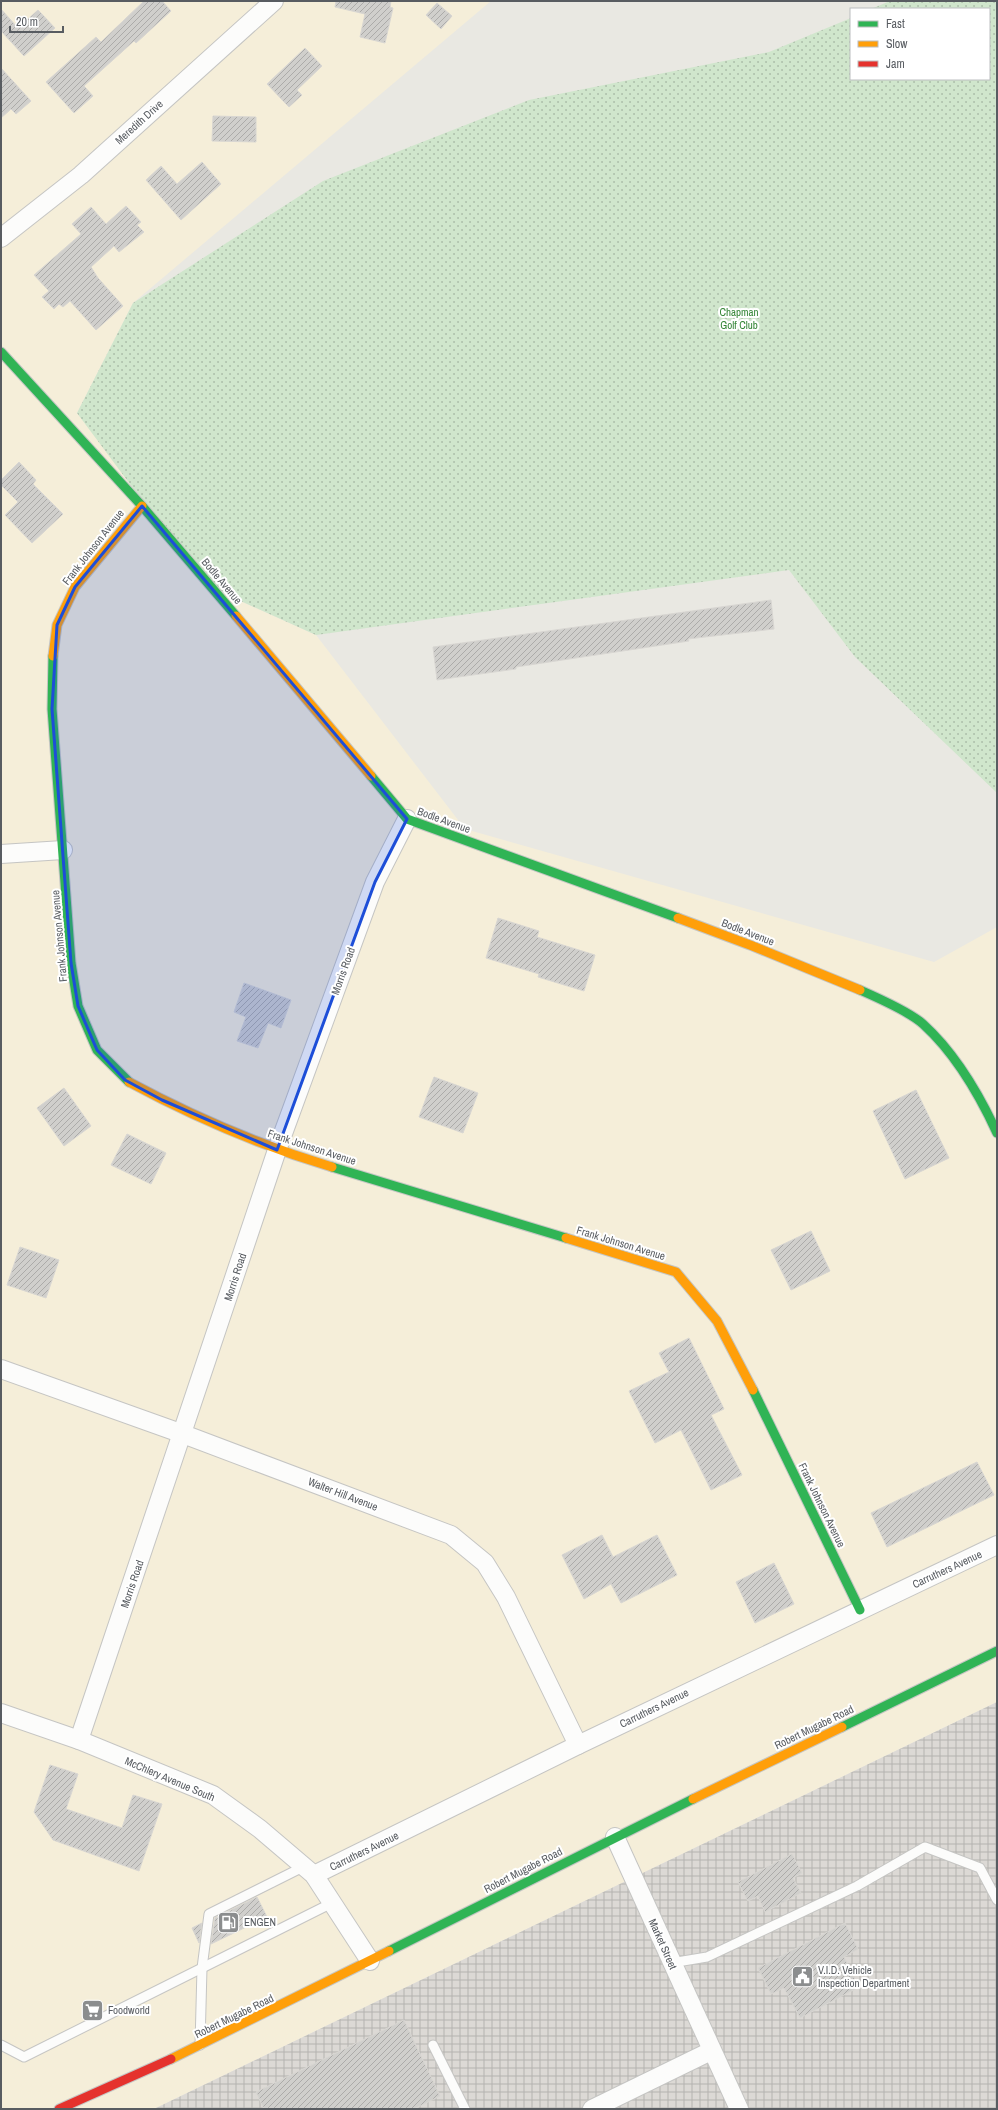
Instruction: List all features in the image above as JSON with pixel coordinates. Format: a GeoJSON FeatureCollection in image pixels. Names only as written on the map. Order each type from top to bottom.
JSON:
{"type":"FeatureCollection","features":[{"type":"Feature","properties":{"kind":"street","name":"Meredith Drive"},"geometry":{"type":"LineString","coordinates":[[1,238],[81,175],[274,1]]}},
{"type":"Feature","properties":{"kind":"street","name":"Bodle Avenue"},"geometry":{"type":"LineString","coordinates":[[1,352],[142,506],[406,819],[750,945],[874,996],[922,1023],[952,1056],[984,1105],[997,1133]]}},
{"type":"Feature","properties":{"kind":"street","name":"Frank Johnson Avenue"},"geometry":{"type":"LineString","coordinates":[[142,506],[75,587],[57,625],[52,667],[52,709],[71,963],[78,1006],[97,1050],[125,1080],[162,1100],[277,1150],[676,1272],[716,1321],[763,1409],[860,1610]]}},
{"type":"Feature","properties":{"kind":"street","name":"Morris Road"},"geometry":{"type":"LineString","coordinates":[[79,1740],[184,1434],[277,1150],[375,882],[406,819]]}},
{"type":"Feature","properties":{"kind":"street"},"geometry":{"type":"LineString","coordinates":[[1,854],[63,850]]}},
{"type":"Feature","properties":{"kind":"street","name":"Walter Hill Avenue"},"geometry":{"type":"LineString","coordinates":[[1,1368],[184,1434],[451,1535],[485,1563],[506,1597],[578,1745]]}},
{"type":"Feature","properties":{"kind":"street","name":"Carruthers Avenue"},"geometry":{"type":"LineString","coordinates":[[308,1871],[578,1745],[997,1545]]}},
{"type":"Feature","properties":{"kind":"street","name":"Robert Mugabe Road"},"geometry":{"type":"LineString","coordinates":[[59,2109],[200,2046],[615,1837],[997,1651]]}},
{"type":"Feature","properties":{"kind":"street","name":"McChlery Avenue South"},"geometry":{"type":"LineString","coordinates":[[1,1713],[79,1740],[213,1795],[260,1828],[308,1871],[332,1903],[370,1961]]}},
{"type":"Feature","properties":{"kind":"street","name":"Market Street"},"geometry":{"type":"LineString","coordinates":[[615,1837],[711,2051],[739,2109]]}},
{"type":"Feature","properties":{"kind":"street"},"geometry":{"type":"LineString","coordinates":[[592,2109],[711,2051]]}},
{"type":"Feature","properties":{"kind":"lane"},"geometry":{"type":"LineString","coordinates":[[671,1963],[707,1957],[857,1886],[925,1847],[980,1868],[997,1900]]}},
{"type":"Feature","properties":{"kind":"lane"},"geometry":{"type":"LineString","coordinates":[[200,2046],[202,1968],[209,1914],[308,1871]]}},
{"type":"Feature","properties":{"kind":"lane"},"geometry":{"type":"LineString","coordinates":[[1,2045],[24,2057],[332,1903]]}},
{"type":"Feature","properties":{"kind":"lane"},"geometry":{"type":"LineString","coordinates":[[433,2045],[465,2109]]}},
{"type":"Feature","properties":{"kind":"highlighted area"},"geometry":{"type":"Polygon","coordinates":[[[142,506],[407,819],[375,882],[277,1150],[162,1100],[125,1080],[97,1050],[78,1006],[71,963],[52,709],[57,625],[75,587],[142,506]]]}},
{"type":"Feature","properties":{"kind":"shaded area"},"geometry":{"type":"Polygon","coordinates":[[[1,1],[491,1],[133,303],[77,413],[223,593],[316,635],[465,829],[934,962],[997,927],[997,1702],[154,2109],[1,2109],[1,1]]]}},
{"type":"Feature","properties":{"kind":"shaded area"},"geometry":{"type":"Polygon","coordinates":[[[997,1702],[997,2109],[154,2109],[997,1702]]]}},
{"type":"Feature","properties":{"kind":"green space","name":"Chapman Golf Club"},"geometry":{"type":"Polygon","coordinates":[[[890,1],[997,1],[997,793],[855,657],[789,570],[316,635],[223,593],[147,507],[77,413],[133,303],[323,181],[529,100],[769,52],[850,18],[850,80],[990,80],[990,8],[873,8],[890,1]]]}},
{"type":"Feature","properties":{"kind":"building"},"geometry":{"type":"Polygon","coordinates":[[[144,1],[162,1],[171,11],[136,43],[134,41],[84,86],[93,96],[74,113],[46,82],[96,37],[101,42],[144,1]]]}},
{"type":"Feature","properties":{"kind":"building"},"geometry":{"type":"Polygon","coordinates":[[[336,1],[391,1],[390,7],[393,8],[385,43],[360,37],[365,14],[335,7],[336,1]]]}},
{"type":"Feature","properties":{"kind":"building"},"geometry":{"type":"Polygon","coordinates":[[[437,3],[452,16],[441,29],[426,15],[437,3]]]}},
{"type":"Feature","properties":{"kind":"building"},"geometry":{"type":"Polygon","coordinates":[[[1,9],[18,28],[38,10],[55,28],[24,56],[1,31],[1,9]]]}},
{"type":"Feature","properties":{"kind":"building"},"geometry":{"type":"Polygon","coordinates":[[[305,48],[322,66],[297,90],[302,95],[289,107],[267,84],[305,48]]]}},
{"type":"Feature","properties":{"kind":"building"},"geometry":{"type":"Polygon","coordinates":[[[1,68],[31,101],[16,114],[11,109],[1,118],[1,68]]]}},
{"type":"Feature","properties":{"kind":"building"},"geometry":{"type":"Polygon","coordinates":[[[213,116],[256,117],[256,142],[212,141],[213,116]]]}},
{"type":"Feature","properties":{"kind":"building"},"geometry":{"type":"Polygon","coordinates":[[[202,162],[221,184],[181,220],[146,180],[161,166],[177,184],[202,162]]]}},
{"type":"Feature","properties":{"kind":"building"},"geometry":{"type":"Polygon","coordinates":[[[126,206],[141,222],[137,225],[144,232],[119,252],[114,246],[91,267],[98,278],[123,306],[96,330],[70,301],[63,307],[59,304],[54,309],[42,297],[49,291],[34,275],[81,234],[72,224],[91,207],[106,224],[126,206]]]}},
{"type":"Feature","properties":{"kind":"building"},"geometry":{"type":"Polygon","coordinates":[[[19,462],[36,480],[33,484],[63,514],[32,543],[5,515],[18,502],[1,485],[1,480],[19,462]]]}},
{"type":"Feature","properties":{"kind":"building"},"geometry":{"type":"Polygon","coordinates":[[[771,600],[774,629],[688,639],[689,641],[516,667],[516,669],[437,680],[433,647],[771,600]]]}},
{"type":"Feature","properties":{"kind":"building"},"geometry":{"type":"Polygon","coordinates":[[[498,918],[539,931],[537,937],[595,955],[584,991],[538,977],[539,974],[486,958],[498,918]]]}},
{"type":"Feature","properties":{"kind":"building"},"geometry":{"type":"Polygon","coordinates":[[[244,983],[291,1000],[281,1028],[268,1023],[258,1048],[237,1041],[246,1017],[234,1012],[244,983]]]}},
{"type":"Feature","properties":{"kind":"building"},"geometry":{"type":"Polygon","coordinates":[[[434,1077],[478,1093],[463,1133],[419,1117],[434,1077]]]}},
{"type":"Feature","properties":{"kind":"building"},"geometry":{"type":"Polygon","coordinates":[[[64,1088],[91,1126],[64,1146],[37,1108],[64,1088]]]}},
{"type":"Feature","properties":{"kind":"building"},"geometry":{"type":"Polygon","coordinates":[[[916,1090],[949,1158],[905,1179],[873,1111],[916,1090]]]}},
{"type":"Feature","properties":{"kind":"building"},"geometry":{"type":"Polygon","coordinates":[[[127,1134],[166,1153],[151,1184],[111,1165],[127,1134]]]}},
{"type":"Feature","properties":{"kind":"building"},"geometry":{"type":"Polygon","coordinates":[[[811,1231],[830,1271],[791,1290],[771,1250],[811,1231]]]}},
{"type":"Feature","properties":{"kind":"building"},"geometry":{"type":"Polygon","coordinates":[[[20,1247],[59,1260],[46,1298],[7,1285],[20,1247]]]}},
{"type":"Feature","properties":{"kind":"building"},"geometry":{"type":"Polygon","coordinates":[[[689,1338],[724,1409],[711,1415],[742,1475],[711,1490],[681,1430],[655,1443],[629,1391],[669,1372],[659,1353],[689,1338]]]}},
{"type":"Feature","properties":{"kind":"building"},"geometry":{"type":"Polygon","coordinates":[[[977,1462],[994,1495],[887,1547],[871,1513],[977,1462]]]}},
{"type":"Feature","properties":{"kind":"building"},"geometry":{"type":"Polygon","coordinates":[[[602,1535],[613,1557],[657,1535],[677,1575],[621,1603],[611,1584],[584,1599],[562,1555],[602,1535]]]}},
{"type":"Feature","properties":{"kind":"building"},"geometry":{"type":"Polygon","coordinates":[[[774,1563],[794,1604],[755,1623],[736,1582],[774,1563]]]}},
{"type":"Feature","properties":{"kind":"building"},"geometry":{"type":"Polygon","coordinates":[[[50,1765],[78,1774],[66,1809],[122,1828],[133,1795],[162,1804],[139,1871],[53,1840],[34,1812],[50,1765]]]}},
{"type":"Feature","properties":{"kind":"building"},"geometry":{"type":"Polygon","coordinates":[[[792,1854],[802,1873],[793,1878],[801,1893],[765,1912],[758,1896],[748,1901],[738,1882],[792,1854]]]}},
{"type":"Feature","properties":{"kind":"building","name":"ENGEN"},"geometry":{"type":"Polygon","coordinates":[[[257,1897],[267,1917],[211,1944],[215,1918],[257,1897]]]}},
{"type":"Feature","properties":{"kind":"building"},"geometry":{"type":"Polygon","coordinates":[[[202,1923],[199,1943],[192,1928],[202,1923]]]}},
{"type":"Feature","properties":{"kind":"building"},"geometry":{"type":"Polygon","coordinates":[[[845,1923],[858,1949],[844,1957],[859,1987],[800,2018],[784,1988],[771,1994],[758,1968],[845,1923]]]}},
{"type":"Feature","properties":{"kind":"building"},"geometry":{"type":"Polygon","coordinates":[[[404,2020],[440,2096],[414,2109],[264,2109],[256,2092],[404,2020]]]}},
{"type":"Feature","properties":{"kind":"traffic: fast"},"geometry":{"type":"LineString","coordinates":[[1,352],[142,506],[236,616]]}},
{"type":"Feature","properties":{"kind":"traffic: fast"},"geometry":{"type":"LineString","coordinates":[[53,656],[52,709],[71,963],[78,1006],[97,1050],[129,1082]]}},
{"type":"Feature","properties":{"kind":"traffic: fast"},"geometry":{"type":"LineString","coordinates":[[371,776],[407,819],[678,918]]}},
{"type":"Feature","properties":{"kind":"traffic: fast"},"geometry":{"type":"LineString","coordinates":[[860,990],[910,1015],[935,1035],[956,1061],[974,1089],[997,1133]]}},
{"type":"Feature","properties":{"kind":"traffic: fast"},"geometry":{"type":"LineString","coordinates":[[332,1167],[566,1238]]}},
{"type":"Feature","properties":{"kind":"traffic: fast"},"geometry":{"type":"LineString","coordinates":[[753,1390],[860,1610]]}},
{"type":"Feature","properties":{"kind":"traffic: fast"},"geometry":{"type":"LineString","coordinates":[[842,1727],[997,1651]]}},
{"type":"Feature","properties":{"kind":"traffic: fast"},"geometry":{"type":"LineString","coordinates":[[389,1951],[693,1799]]}},
{"type":"Feature","properties":{"kind":"traffic: slow"},"geometry":{"type":"LineString","coordinates":[[53,656],[57,625],[75,587],[142,506]]}},
{"type":"Feature","properties":{"kind":"traffic: slow"},"geometry":{"type":"LineString","coordinates":[[236,616],[371,776]]}},
{"type":"Feature","properties":{"kind":"traffic: slow"},"geometry":{"type":"LineString","coordinates":[[678,918],[750,945],[860,990]]}},
{"type":"Feature","properties":{"kind":"traffic: slow"},"geometry":{"type":"LineString","coordinates":[[129,1082],[178,1107],[229,1130],[280,1150],[332,1167]]}},
{"type":"Feature","properties":{"kind":"traffic: slow"},"geometry":{"type":"LineString","coordinates":[[566,1238],[676,1272],[717,1321],[753,1390]]}},
{"type":"Feature","properties":{"kind":"traffic: slow"},"geometry":{"type":"LineString","coordinates":[[693,1799],[842,1727]]}},
{"type":"Feature","properties":{"kind":"traffic: slow"},"geometry":{"type":"LineString","coordinates":[[171,2059],[389,1951]]}},
{"type":"Feature","properties":{"kind":"traffic: jam"},"geometry":{"type":"LineString","coordinates":[[59,2109],[171,2059]]}},
{"type":"Feature","properties":{"kind":"place","name":"ENGEN"},"geometry":{"type":"Point","coordinates":[229,1922]}},
{"type":"Feature","properties":{"kind":"place","name":"V.I.D. Vehicle Inspection Department"},"geometry":{"type":"Point","coordinates":[803,1976]}},
{"type":"Feature","properties":{"kind":"place","name":"Foodworld"},"geometry":{"type":"Point","coordinates":[92,2010]}}]}
